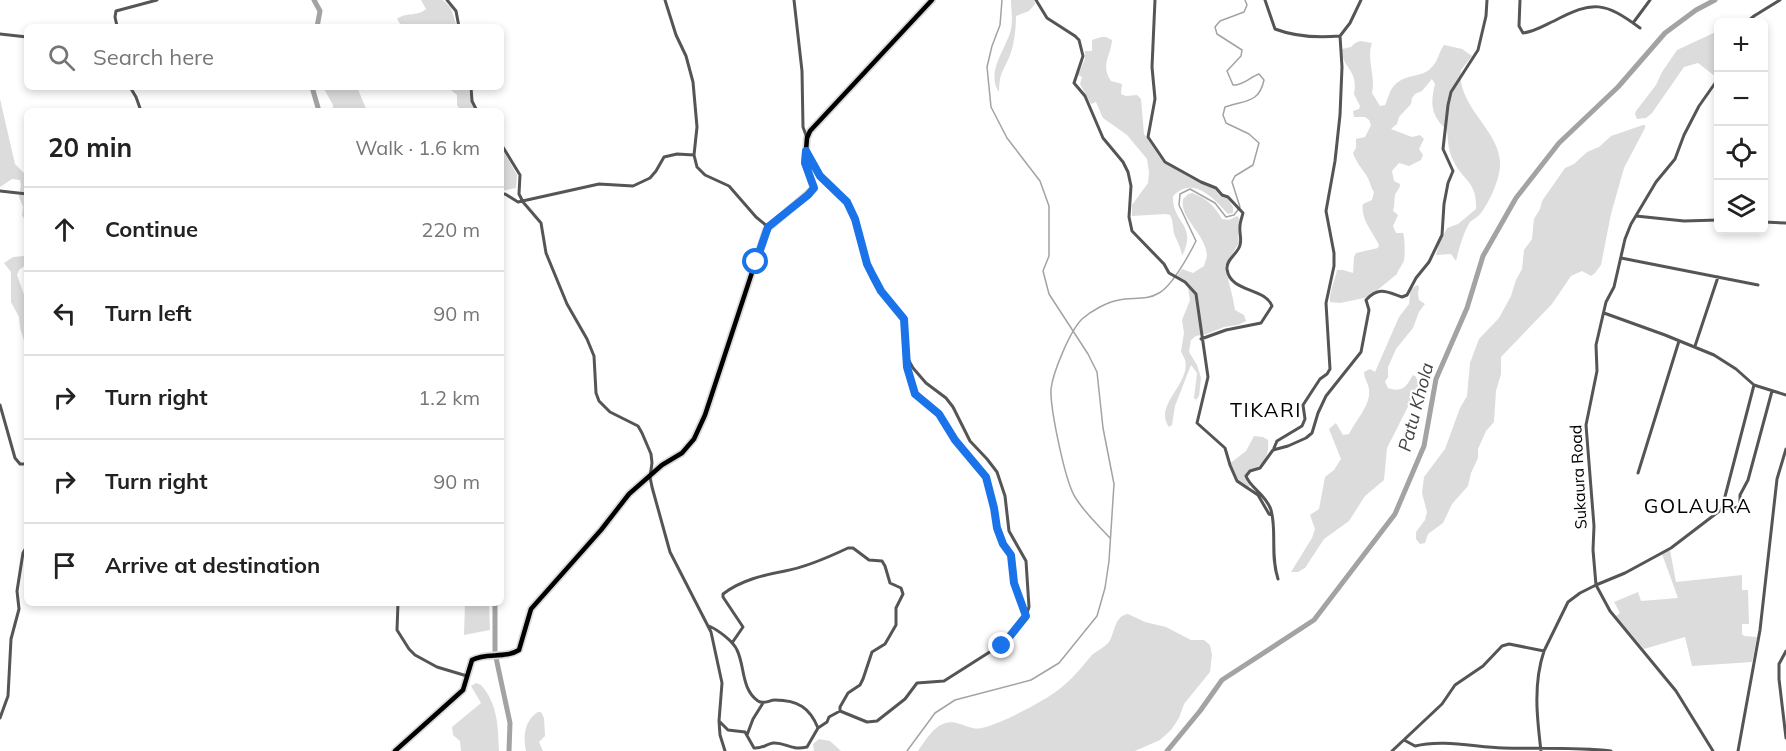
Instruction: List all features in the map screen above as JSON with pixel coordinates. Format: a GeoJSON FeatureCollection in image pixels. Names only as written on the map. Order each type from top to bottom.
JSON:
{"type":"FeatureCollection","features":[{"type":"Feature","properties":{"kind":"main road"},"geometry":{"type":"LineString","coordinates":[[395,751],[460,693],[465,687],[471,663],[478,657],[510,654],[520,647],[531,609],[594,538],[629,494],[662,465],[686,450],[705,415],[768,227],[814,188],[805,163],[807,138],[816,123],[932,0]]}},
{"type":"Feature","properties":{"kind":"street"},"geometry":{"type":"LineString","coordinates":[[117,24],[116,11],[158,0]]}},
{"type":"Feature","properties":{"kind":"street"},"geometry":{"type":"LineString","coordinates":[[447,0],[456,11],[458,24]]}},
{"type":"Feature","properties":{"kind":"street"},"geometry":{"type":"LineString","coordinates":[[666,0],[693,82],[698,127],[694,155],[697,167],[700,171],[729,186],[756,217],[768,227]]}},
{"type":"Feature","properties":{"kind":"street"},"geometry":{"type":"LineString","coordinates":[[794,0],[802,71],[803,127],[807,138]]}},
{"type":"Feature","properties":{"kind":"street"},"geometry":{"type":"LineString","coordinates":[[1036,0],[1047,18],[1079,40],[1083,56],[1074,83],[1085,96],[1103,138],[1123,162],[1128,172],[1131,186],[1129,217],[1132,231],[1164,264],[1169,273],[1185,282],[1194,289],[1196,294],[1208,377],[1197,423],[1222,444],[1228,453],[1230,465],[1237,480],[1258,495],[1269,514],[1272,514]]}},
{"type":"Feature","properties":{"kind":"street"},"geometry":{"type":"LineString","coordinates":[[1155,0],[1152,67],[1155,99],[1148,137],[1165,162],[1216,188],[1243,213],[1240,246],[1226,267],[1239,286],[1268,300],[1272,306],[1261,323],[1226,330],[1201,339]]}},
{"type":"Feature","properties":{"kind":"street"},"geometry":{"type":"LineString","coordinates":[[1265,0],[1275,29],[1320,38],[1340,36]]}},
{"type":"Feature","properties":{"kind":"street"},"geometry":{"type":"LineString","coordinates":[[1278,579],[1272,552],[1272,514],[1265,498],[1247,480],[1246,476],[1250,471],[1260,468],[1277,441],[1302,426],[1305,420],[1303,405],[1320,379],[1330,369],[1326,303],[1334,266],[1334,253],[1326,211],[1341,115],[1340,36],[1350,23],[1361,0]]}},
{"type":"Feature","properties":{"kind":"street"},"geometry":{"type":"LineString","coordinates":[[1273,450],[1288,446],[1312,433],[1318,412],[1326,396],[1361,352],[1369,310],[1366,300],[1381,290],[1402,297],[1407,295],[1416,278],[1429,262],[1442,235],[1444,204],[1453,171],[1443,149],[1448,105],[1451,92],[1478,50],[1486,16],[1487,0]]}},
{"type":"Feature","properties":{"kind":"street"},"geometry":{"type":"LineString","coordinates":[[1520,0],[1519,26],[1523,33],[1593,5],[1610,9],[1640,28]]}},
{"type":"Feature","properties":{"kind":"street"},"geometry":{"type":"LineString","coordinates":[[1634,23],[1650,0]]}},
{"type":"Feature","properties":{"kind":"street"},"geometry":{"type":"LineString","coordinates":[[1752,18],[1780,0]]}},
{"type":"Feature","properties":{"kind":"street"},"geometry":{"type":"LineString","coordinates":[[0,34],[24,37]]}},
{"type":"Feature","properties":{"kind":"street","name":"Sukaura Road"},"geometry":{"type":"LineString","coordinates":[[1596,585],[1586,425],[1597,371],[1596,345],[1606,302],[1617,278],[1624,239],[1656,182],[1675,159],[1684,135],[1714,86]]}},
{"type":"Feature","properties":{"kind":"street"},"geometry":{"type":"LineString","coordinates":[[132,90],[140,108]]}},
{"type":"Feature","properties":{"kind":"street"},"geometry":{"type":"LineString","coordinates":[[471,90],[476,108]]}},
{"type":"Feature","properties":{"kind":"street"},"geometry":{"type":"LineString","coordinates":[[504,149],[520,175],[519,194],[526,207],[541,223],[546,254],[567,304],[594,356],[596,393],[599,401],[610,412],[638,426],[651,454],[650,477],[656,507],[670,552],[701,614],[709,626],[732,643],[738,653],[746,685],[756,700],[763,703],[777,700],[805,706],[818,728]]}},
{"type":"Feature","properties":{"kind":"street"},"geometry":{"type":"LineString","coordinates":[[806,151],[820,176],[835,188],[851,209],[873,276],[881,291],[904,319],[907,367],[915,394],[939,414],[955,440],[986,477],[997,528],[1003,544],[1011,555],[1014,583],[1026,616]]}},
{"type":"Feature","properties":{"kind":"street"},"geometry":{"type":"LineString","coordinates":[[504,194],[518,202],[523,202],[599,184],[633,186],[650,178],[664,157],[677,154],[694,155]]}},
{"type":"Feature","properties":{"kind":"street"},"geometry":{"type":"LineString","coordinates":[[0,192],[24,194]]}},
{"type":"Feature","properties":{"kind":"street"},"geometry":{"type":"LineString","coordinates":[[1636,216],[1714,220]]}},
{"type":"Feature","properties":{"kind":"street"},"geometry":{"type":"LineString","coordinates":[[1768,222],[1786,223]]}},
{"type":"Feature","properties":{"kind":"street"},"geometry":{"type":"LineString","coordinates":[[1620,258],[1758,285]]}},
{"type":"Feature","properties":{"kind":"street"},"geometry":{"type":"LineString","coordinates":[[1695,347],[1718,277]]}},
{"type":"Feature","properties":{"kind":"street"},"geometry":{"type":"LineString","coordinates":[[1604,313],[1695,347],[1728,362],[1754,385],[1786,395]]}},
{"type":"Feature","properties":{"kind":"street"},"geometry":{"type":"LineString","coordinates":[[1638,473],[1679,341]]}},
{"type":"Feature","properties":{"kind":"street"},"geometry":{"type":"LineString","coordinates":[[840,711],[867,722],[877,721],[905,699],[916,683],[945,681],[1002,646],[1026,616],[1029,607],[1026,561],[1009,531],[1005,496],[997,472],[970,441],[946,398],[926,383],[908,359]]}},
{"type":"Feature","properties":{"kind":"street"},"geometry":{"type":"LineString","coordinates":[[1722,509],[1754,385]]}},
{"type":"Feature","properties":{"kind":"street"},"geometry":{"type":"LineString","coordinates":[[1541,749],[1536,711],[1539,668],[1544,651],[1568,602],[1596,585],[1625,573],[1671,548],[1722,509],[1740,507],[1740,495],[1748,480],[1772,391]]}},
{"type":"Feature","properties":{"kind":"street"},"geometry":{"type":"LineString","coordinates":[[0,405],[15,458],[20,464],[24,464]]}},
{"type":"Feature","properties":{"kind":"street"},"geometry":{"type":"LineString","coordinates":[[1738,751],[1760,630],[1777,478],[1786,448]]}},
{"type":"Feature","properties":{"kind":"street"},"geometry":{"type":"LineString","coordinates":[[732,643],[743,627],[723,597],[723,594],[732,588],[848,548],[853,548],[869,560],[882,561],[890,583],[901,588],[903,594],[897,608],[897,622],[885,644],[872,652],[863,680],[860,685],[848,693],[840,711]]}},
{"type":"Feature","properties":{"kind":"street"},"geometry":{"type":"LineString","coordinates":[[0,718],[8,696],[11,639],[19,609],[17,591],[24,552]]}},
{"type":"Feature","properties":{"kind":"street"},"geometry":{"type":"LineString","coordinates":[[1596,585],[1610,611],[1676,691],[1713,751]]}},
{"type":"Feature","properties":{"kind":"street"},"geometry":{"type":"LineString","coordinates":[[398,606],[397,630],[415,655],[437,667],[468,676]]}},
{"type":"Feature","properties":{"kind":"street"},"geometry":{"type":"LineString","coordinates":[[709,626],[722,682],[718,721],[725,751]]}},
{"type":"Feature","properties":{"kind":"street"},"geometry":{"type":"LineString","coordinates":[[1392,751],[1442,704],[1455,685],[1483,666],[1502,646],[1509,644],[1544,651]]}},
{"type":"Feature","properties":{"kind":"street"},"geometry":{"type":"LineString","coordinates":[[1786,651],[1779,664],[1786,738]]}},
{"type":"Feature","properties":{"kind":"street"},"geometry":{"type":"LineString","coordinates":[[747,735],[763,703]]}},
{"type":"Feature","properties":{"kind":"street"},"geometry":{"type":"LineString","coordinates":[[718,721],[728,730],[744,732],[754,748],[758,749],[767,744],[777,743],[789,749],[800,749],[807,747],[818,728],[827,722],[829,717],[840,711]]}},
{"type":"Feature","properties":{"kind":"street"},"geometry":{"type":"LineString","coordinates":[[1404,740],[1415,746],[1450,743],[1506,748],[1611,751]]}},
{"type":"Feature","properties":{"kind":"street"},"geometry":{"type":"LineString","coordinates":[[1415,746],[1415,751]]}},
{"type":"Feature","properties":{"kind":"shaded area"},"geometry":{"type":"Polygon","coordinates":[[[421,0],[443,0],[451,8],[456,24],[400,24],[397,19],[426,9],[421,0]]]}},
{"type":"Feature","properties":{"kind":"shaded area"},"geometry":{"type":"Polygon","coordinates":[[[1011,0],[1034,0],[1035,4],[1029,11],[1016,16],[1013,44],[1001,74],[999,92],[994,76],[1011,29],[1011,0]]]}},
{"type":"Feature","properties":{"kind":"shaded area"},"geometry":{"type":"Polygon","coordinates":[[[1714,33],[1714,75],[1698,63],[1684,67],[1652,113],[1646,118],[1637,119],[1636,111],[1656,85],[1677,50],[1714,33]]]}},
{"type":"Feature","properties":{"kind":"shaded area"},"geometry":{"type":"Polygon","coordinates":[[[1101,37],[1112,40],[1106,65],[1108,75],[1111,81],[1122,84],[1121,94],[1137,95],[1141,99],[1144,134],[1159,156],[1164,162],[1190,178],[1215,189],[1220,196],[1228,199],[1233,207],[1233,213],[1228,214],[1210,196],[1196,189],[1181,190],[1173,196],[1176,213],[1186,230],[1186,245],[1182,256],[1170,215],[1132,216],[1132,205],[1148,183],[1147,159],[1127,135],[1103,118],[1096,102],[1091,104],[1080,84],[1082,77],[1078,75],[1085,59],[1085,51],[1092,51],[1092,40],[1101,37]]]}},
{"type":"Feature","properties":{"kind":"shaded area"},"geometry":{"type":"Polygon","coordinates":[[[1360,41],[1372,43],[1370,55],[1372,93],[1380,106],[1385,105],[1397,83],[1430,69],[1444,45],[1462,49],[1472,56],[1461,70],[1461,83],[1471,106],[1493,139],[1498,150],[1500,168],[1497,182],[1488,202],[1465,231],[1456,261],[1451,254],[1436,255],[1447,228],[1458,224],[1476,209],[1476,200],[1472,187],[1458,169],[1449,150],[1447,130],[1435,115],[1432,104],[1435,84],[1432,79],[1422,91],[1415,94],[1411,104],[1391,129],[1412,137],[1420,135],[1424,139],[1419,149],[1423,155],[1421,160],[1409,166],[1399,163],[1392,171],[1394,181],[1400,184],[1395,195],[1393,211],[1398,215],[1393,226],[1396,233],[1404,235],[1403,262],[1397,274],[1369,297],[1340,303],[1330,302],[1337,270],[1353,273],[1356,253],[1378,248],[1379,245],[1363,215],[1363,204],[1372,200],[1374,192],[1353,153],[1356,148],[1356,139],[1365,137],[1371,125],[1365,117],[1354,117],[1353,111],[1359,109],[1360,106],[1354,94],[1354,79],[1342,55],[1342,49],[1351,47],[1360,41]]]}},
{"type":"Feature","properties":{"kind":"shaded area"},"geometry":{"type":"Polygon","coordinates":[[[325,90],[358,90],[366,108],[333,108],[325,90]]]}},
{"type":"Feature","properties":{"kind":"shaded area"},"geometry":{"type":"Polygon","coordinates":[[[451,90],[469,90],[474,108],[459,108],[457,95],[451,90]]]}},
{"type":"Feature","properties":{"kind":"shaded area"},"geometry":{"type":"Polygon","coordinates":[[[0,99],[15,164],[24,173],[24,219],[19,197],[20,180],[12,179],[0,187],[0,99]]]}},
{"type":"Feature","properties":{"kind":"shaded area"},"geometry":{"type":"Polygon","coordinates":[[[1643,125],[1645,128],[1624,168],[1611,214],[1601,265],[1591,276],[1582,271],[1571,276],[1552,304],[1501,357],[1501,374],[1496,391],[1494,422],[1486,431],[1478,449],[1478,458],[1468,486],[1452,504],[1443,523],[1428,534],[1425,543],[1420,544],[1416,539],[1416,532],[1425,520],[1427,512],[1422,493],[1424,477],[1445,449],[1460,408],[1467,396],[1470,363],[1479,339],[1499,318],[1511,296],[1522,269],[1524,250],[1532,239],[1534,219],[1542,201],[1565,168],[1574,164],[1587,152],[1599,147],[1611,136],[1643,125]]]}},
{"type":"Feature","properties":{"kind":"shaded area"},"geometry":{"type":"Polygon","coordinates":[[[504,152],[517,175],[516,188],[504,190],[504,152]]]}},
{"type":"Feature","properties":{"kind":"shaded area"},"geometry":{"type":"Polygon","coordinates":[[[1192,193],[1210,203],[1222,219],[1229,220],[1237,216],[1239,218],[1239,243],[1225,266],[1235,310],[1244,315],[1246,321],[1196,336],[1191,340],[1189,352],[1197,365],[1201,378],[1199,396],[1196,400],[1194,398],[1197,373],[1191,365],[1175,406],[1172,425],[1169,427],[1165,419],[1166,411],[1183,378],[1185,369],[1185,360],[1181,351],[1184,333],[1182,320],[1190,300],[1187,282],[1177,276],[1182,269],[1193,273],[1204,266],[1207,256],[1206,248],[1183,206],[1183,199],[1192,193]]]}},
{"type":"Feature","properties":{"kind":"shaded area"},"geometry":{"type":"Polygon","coordinates":[[[24,256],[24,266],[17,275],[24,294],[24,341],[19,317],[11,302],[11,272],[4,263],[13,257],[24,256]]]}},
{"type":"Feature","properties":{"kind":"shaded area"},"geometry":{"type":"Polygon","coordinates":[[[1418,285],[1419,300],[1425,304],[1413,328],[1396,349],[1388,367],[1388,377],[1385,382],[1388,388],[1398,390],[1406,385],[1413,375],[1419,385],[1387,448],[1384,480],[1365,496],[1349,521],[1324,539],[1305,568],[1298,572],[1291,572],[1312,538],[1315,529],[1310,515],[1319,509],[1325,477],[1334,470],[1341,459],[1329,429],[1336,423],[1343,435],[1349,434],[1368,401],[1369,388],[1364,372],[1370,369],[1375,372],[1399,317],[1409,304],[1411,291],[1418,285]]]}},
{"type":"Feature","properties":{"kind":"shaded area"},"geometry":{"type":"Polygon","coordinates":[[[1254,436],[1268,440],[1268,452],[1256,468],[1245,475],[1250,485],[1247,490],[1236,482],[1228,465],[1246,451],[1254,436]]]}},
{"type":"Feature","properties":{"kind":"shaded area"},"geometry":{"type":"Polygon","coordinates":[[[1670,550],[1676,582],[1742,575],[1742,590],[1748,590],[1749,624],[1742,624],[1742,634],[1757,637],[1752,662],[1692,666],[1685,637],[1644,649],[1616,616],[1620,613],[1614,602],[1638,592],[1641,601],[1678,598],[1662,554],[1670,550]]]}},
{"type":"Feature","properties":{"kind":"shaded area"},"geometry":{"type":"Polygon","coordinates":[[[465,606],[489,606],[490,630],[464,635],[465,606]]]}},
{"type":"Feature","properties":{"kind":"shaded area"},"geometry":{"type":"Polygon","coordinates":[[[1128,614],[1145,622],[1166,627],[1191,640],[1204,640],[1210,645],[1212,655],[1210,672],[1184,704],[1171,730],[1160,740],[1135,751],[918,751],[940,725],[953,722],[973,728],[990,726],[1048,697],[1109,642],[1117,621],[1123,615],[1128,614]]]}},
{"type":"Feature","properties":{"kind":"shaded area"},"geometry":{"type":"Polygon","coordinates":[[[476,683],[487,692],[494,708],[499,751],[461,751],[460,741],[453,735],[452,727],[481,703],[471,686],[476,683]]]}},
{"type":"Feature","properties":{"kind":"shaded area"},"geometry":{"type":"Polygon","coordinates":[[[538,712],[541,712],[544,718],[545,736],[539,742],[543,751],[526,751],[527,724],[538,712]]]}},
{"type":"Feature","properties":{"kind":"shaded area"},"geometry":{"type":"Polygon","coordinates":[[[819,739],[830,741],[841,751],[814,751],[813,744],[819,739]]]}},
{"type":"Feature","properties":{"kind":"waterway"},"geometry":{"type":"LineString","coordinates":[[314,0],[320,11],[318,24]]}},
{"type":"Feature","properties":{"kind":"waterway"},"geometry":{"type":"LineString","coordinates":[[907,751],[935,713],[955,700],[1031,680],[1059,663],[1097,616],[1105,588],[1109,561],[1114,484],[1103,428],[1097,372],[1049,294],[1043,271],[1049,256],[1049,206],[1040,181],[1007,138],[991,107],[987,67],[1000,25],[1002,0]]}},
{"type":"Feature","properties":{"kind":"waterway"},"geometry":{"type":"LineString","coordinates":[[1110,538],[1083,508],[1071,489],[1056,427],[1051,398],[1052,382],[1067,342],[1082,319],[1099,307],[1114,301],[1144,298],[1159,293],[1180,270],[1196,241],[1179,205],[1180,194],[1190,189],[1215,203],[1226,217],[1234,215],[1240,207],[1232,182],[1235,176],[1253,165],[1259,143],[1249,134],[1226,123],[1223,115],[1225,107],[1254,97],[1262,88],[1264,80],[1259,74],[1240,84],[1233,85],[1227,71],[1241,56],[1242,50],[1217,34],[1215,27],[1220,21],[1244,12],[1247,5],[1245,0]]}},
{"type":"Feature","properties":{"kind":"waterway","name":"Patu Khola"},"geometry":{"type":"LineString","coordinates":[[1167,751],[1222,680],[1314,620],[1395,514],[1424,446],[1436,379],[1467,308],[1483,256],[1516,198],[1559,143],[1618,87],[1665,33],[1696,10],[1715,0]]}},
{"type":"Feature","properties":{"kind":"waterway"},"geometry":{"type":"LineString","coordinates":[[313,90],[318,108]]}},
{"type":"Feature","properties":{"kind":"waterway"},"geometry":{"type":"LineString","coordinates":[[495,606],[495,653],[510,723],[509,751]]}},
{"type":"Feature","properties":{"kind":"district","name":"TIKARI"},"geometry":{"type":"Point","coordinates":[1266,410]}},
{"type":"Feature","properties":{"kind":"district","name":"GOLAURA"},"geometry":{"type":"Point","coordinates":[1698,506]}},
{"type":"Feature","properties":{"kind":"route"},"geometry":{"type":"LineString","coordinates":[[756,262],[768,227],[814,188],[805,163],[806,151],[820,176],[847,202],[855,219],[867,264],[881,291],[906,323],[907,367],[915,394],[939,414],[955,440],[975,461],[986,477],[999,536],[1011,555],[1014,583],[1026,616],[1002,646]]}}]}
